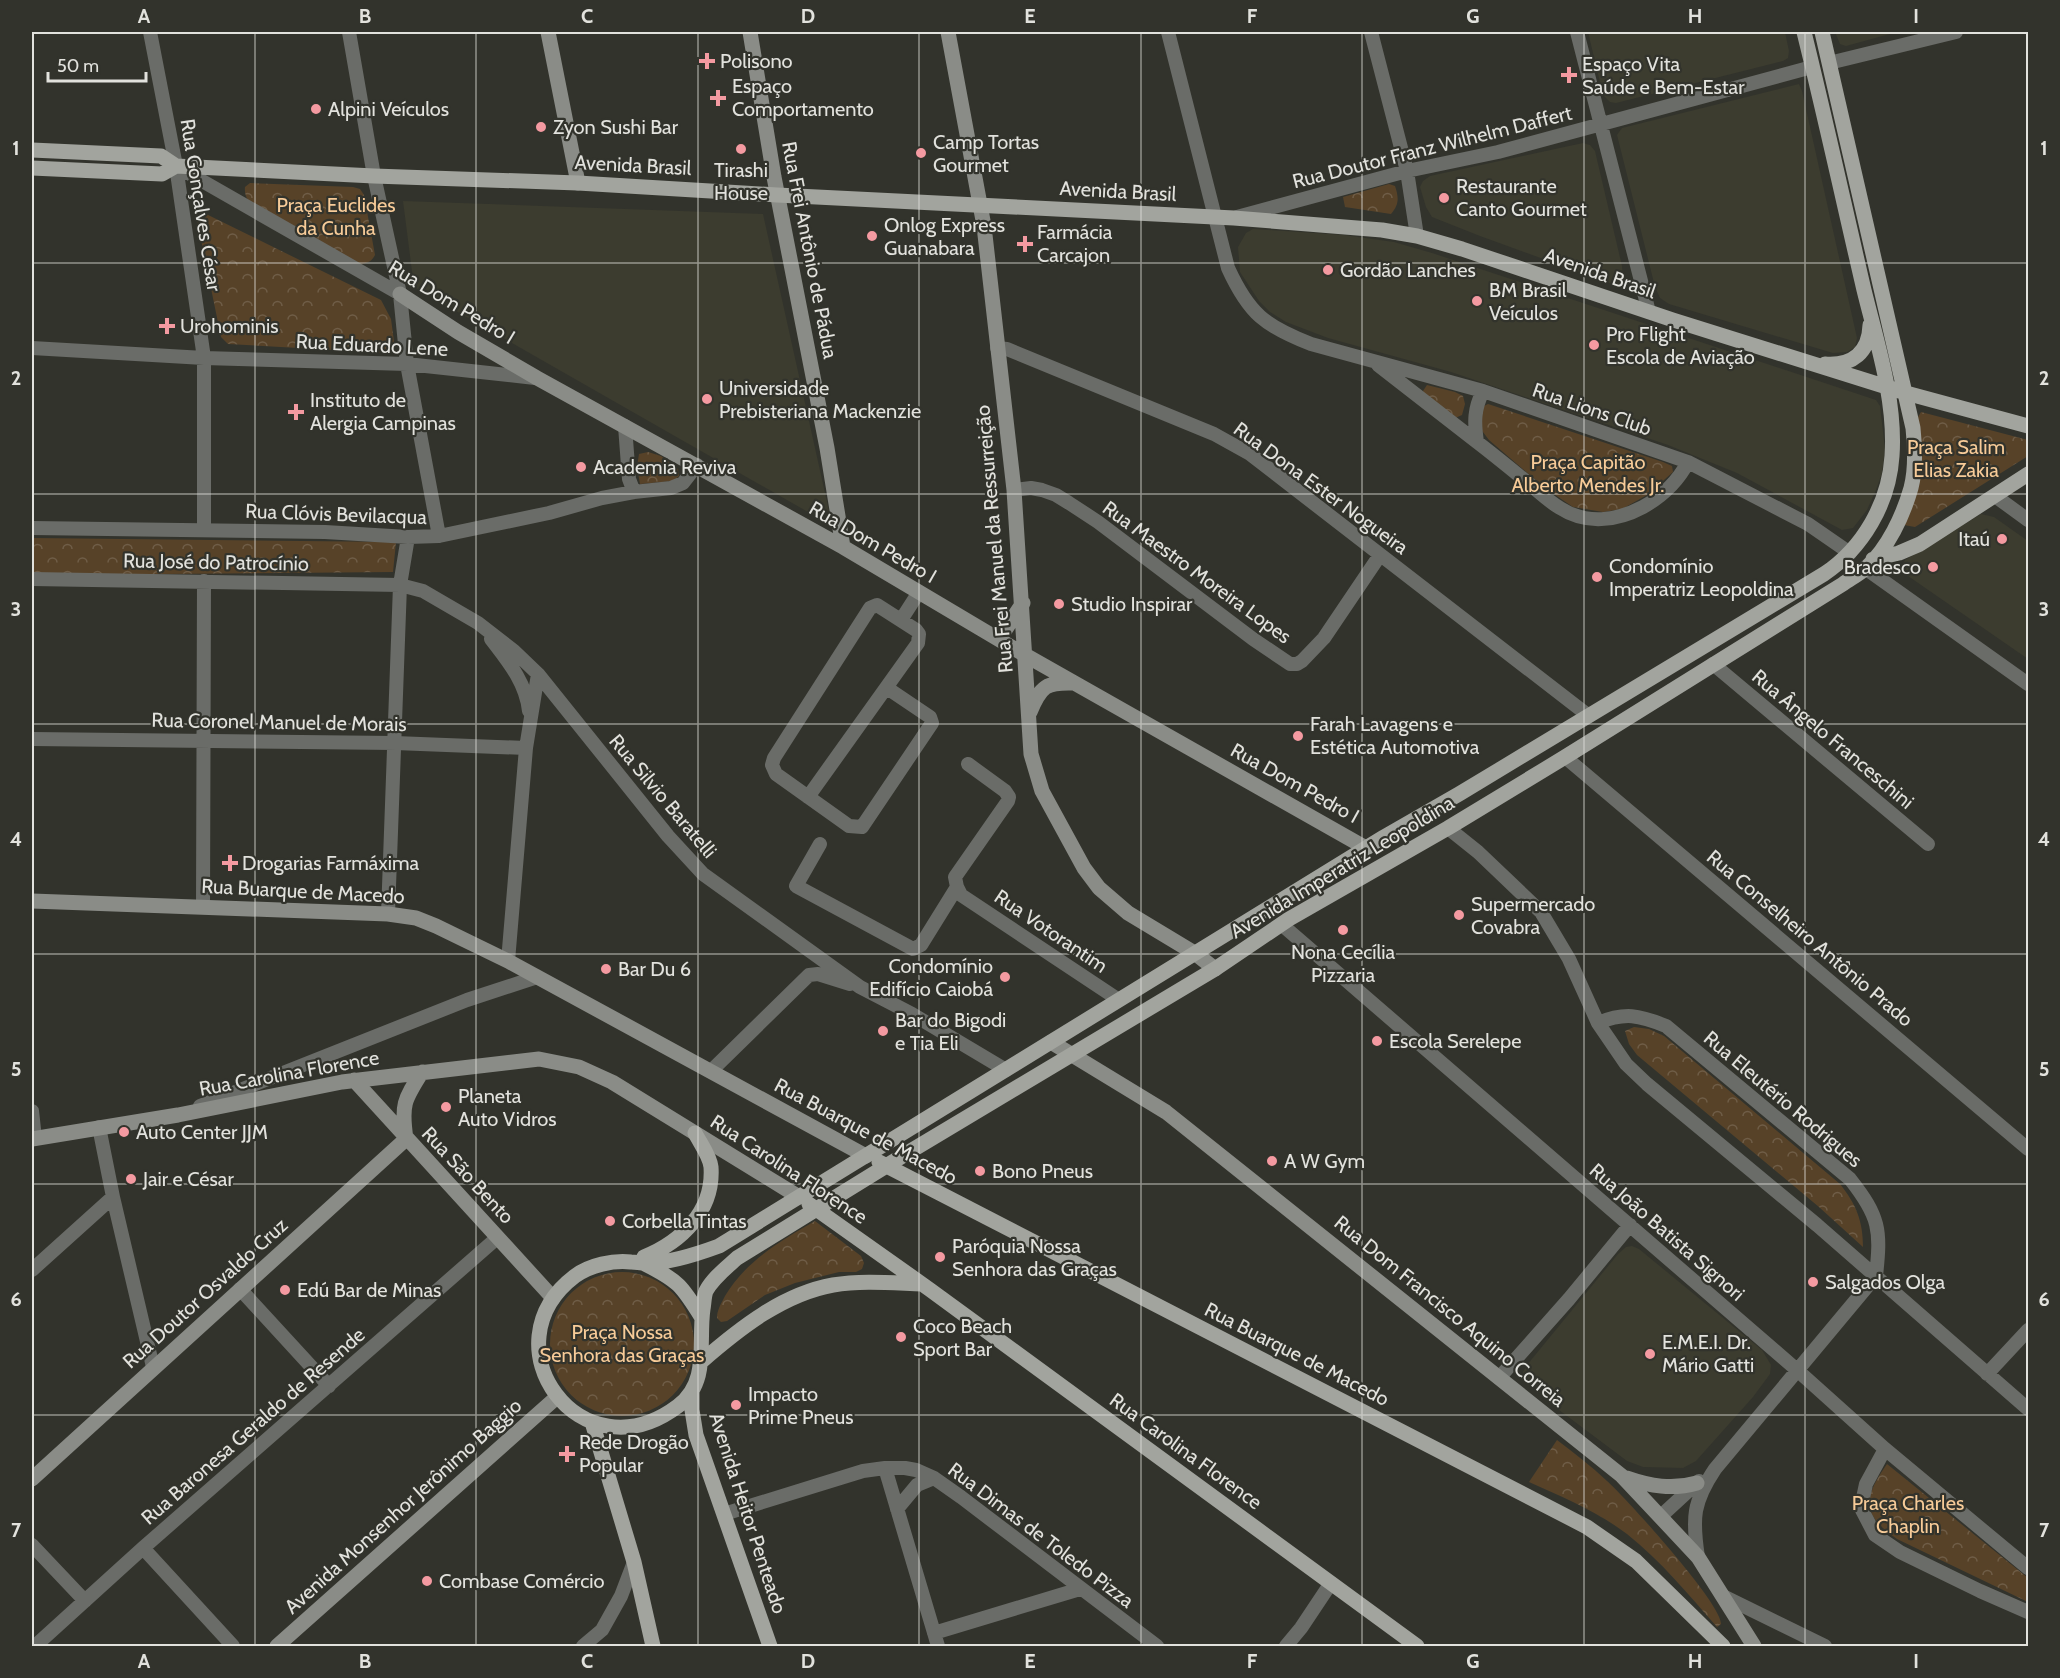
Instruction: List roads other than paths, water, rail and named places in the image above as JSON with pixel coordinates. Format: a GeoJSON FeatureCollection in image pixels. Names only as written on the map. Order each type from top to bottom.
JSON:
{"type":"FeatureCollection","features":[{"type":"Feature","properties":{"kind":"main road","name":"Avenida Imperatriz Leopoldina"},"geometry":{"type":"LineString","coordinates":[[639,1263],[698,1254],[719,1246],[1366,848],[1824,574],[1850,553],[1880,508],[1888,484],[1893,439],[1886,386],[1804,32]]}},
{"type":"Feature","properties":{"kind":"main road","name":"Avenida Imperatriz Leopoldina"},"geometry":{"type":"LineString","coordinates":[[702,1318],[706,1292],[718,1275],[737,1258],[1215,969],[1281,924],[1448,828],[1565,757],[1869,564],[1881,551],[1894,530],[1912,486],[1915,450],[1906,393],[1822,32]]}},
{"type":"Feature","properties":{"kind":"main road","name":"Avenida Brasil"},"geometry":{"type":"LineString","coordinates":[[32,150],[161,156],[176,166],[578,183],[1341,225],[1417,236],[1462,249],[1810,363],[1906,393],[2028,426]]}},
{"type":"Feature","properties":{"kind":"main road","name":"Avenida Brasil"},"geometry":{"type":"LineString","coordinates":[[32,168],[162,174],[176,166]]}},
{"type":"Feature","properties":{"kind":"main road"},"geometry":{"type":"LineString","coordinates":[[1810,363],[1835,365],[1846,362],[1862,352],[1870,339],[1870,316]]}},
{"type":"Feature","properties":{"kind":"main road"},"geometry":{"type":"LineString","coordinates":[[1869,564],[1920,544],[2028,474]]}},
{"type":"Feature","properties":{"kind":"main road"},"geometry":{"type":"LineString","coordinates":[[1359,879],[1367,857],[1366,848]]}},
{"type":"Feature","properties":{"kind":"main road"},"geometry":{"type":"LineString","coordinates":[[639,1263],[677,1240],[697,1219],[710,1190],[711,1164],[695,1133]]}},
{"type":"Feature","properties":{"kind":"main road","name":"Rua Buarque de Macedo"},"geometry":{"type":"LineString","coordinates":[[866,1156],[1587,1527],[1636,1561],[1723,1647]]}},
{"type":"Feature","properties":{"kind":"main road","name":"Rua Carolina Florence"},"geometry":{"type":"LineString","coordinates":[[800,1197],[1417,1647]]}},
{"type":"Feature","properties":{"kind":"main road"},"geometry":{"type":"LineString","coordinates":[[618,1261],[639,1263],[673,1278],[686,1291],[702,1318],[702,1361],[692,1392],[679,1405],[652,1422],[634,1427],[616,1428],[592,1422],[574,1413],[551,1389],[542,1367],[540,1333],[544,1315],[553,1298],[576,1275],[596,1266],[618,1261]]}},
{"type":"Feature","properties":{"kind":"main road"},"geometry":{"type":"LineString","coordinates":[[702,1361],[765,1312],[798,1296],[832,1285],[922,1284]]}},
{"type":"Feature","properties":{"kind":"main road","name":"Avenida Heitor Penteado"},"geometry":{"type":"LineString","coordinates":[[692,1392],[696,1435],[770,1647]]}},
{"type":"Feature","properties":{"kind":"main road"},"geometry":{"type":"LineString","coordinates":[[592,1422],[634,1562],[653,1647]]}},
{"type":"Feature","properties":{"kind":"street","name":"Rua Gonçalves César"},"geometry":{"type":"LineString","coordinates":[[150,32],[176,166],[204,358],[204,530]]}},
{"type":"Feature","properties":{"kind":"street"},"geometry":{"type":"LineString","coordinates":[[349,32],[374,176],[400,294],[407,364],[439,536]]}},
{"type":"Feature","properties":{"kind":"street"},"geometry":{"type":"LineString","coordinates":[[548,32],[578,183]]}},
{"type":"Feature","properties":{"kind":"street","name":"Rua Frei Antônio de Pádua"},"geometry":{"type":"LineString","coordinates":[[750,32],[777,195],[827,448],[843,547]]}},
{"type":"Feature","properties":{"kind":"street","name":"Rua Frei Manuel da Ressurreição"},"geometry":{"type":"LineString","coordinates":[[948,32],[981,205],[1014,490],[1031,754],[1042,791],[1084,868],[1099,888],[1128,913],[1196,954],[1215,969]]}},
{"type":"Feature","properties":{"kind":"street","name":"Rua Lions Club"},"geometry":{"type":"LineString","coordinates":[[1168,32],[1228,268],[1240,295],[1268,324],[1287,335],[1311,344],[1483,391],[1688,462],[1808,524],[1850,553]]}},
{"type":"Feature","properties":{"kind":"street"},"geometry":{"type":"LineString","coordinates":[[1371,32],[1407,171],[1417,236]]}},
{"type":"Feature","properties":{"kind":"street"},"geometry":{"type":"LineString","coordinates":[[1577,32],[1649,312]]}},
{"type":"Feature","properties":{"kind":"street"},"geometry":{"type":"LineString","coordinates":[[1829,63],[1938,34],[1956,32]]}},
{"type":"Feature","properties":{"kind":"street","name":"Rua Doutor Franz Wilhelm Daffert"},"geometry":{"type":"LineString","coordinates":[[1234,218],[1407,171],[1498,152],[1812,67]]}},
{"type":"Feature","properties":{"kind":"street","name":"Rua Dom Pedro I"},"geometry":{"type":"LineString","coordinates":[[176,166],[361,271],[537,378],[843,547],[1025,655],[1366,848]]}},
{"type":"Feature","properties":{"kind":"street","name":"Rua Dom Pedro I"},"geometry":{"type":"LineString","coordinates":[[361,271],[374,270],[392,261]]}},
{"type":"Feature","properties":{"kind":"street","name":"Rua Eduardo Lene"},"geometry":{"type":"LineString","coordinates":[[32,348],[204,358],[407,364],[537,378]]}},
{"type":"Feature","properties":{"kind":"street","name":"Rua Dona Ester Nogueira"},"geometry":{"type":"LineString","coordinates":[[997,348],[1007,349],[1214,434],[1250,454],[1589,716]]}},
{"type":"Feature","properties":{"kind":"street","name":"Rua Lions Club"},"geometry":{"type":"LineString","coordinates":[[1371,360],[1561,509],[1585,518],[1610,520],[1629,515],[1649,504],[1669,487],[1688,462]]}},
{"type":"Feature","properties":{"kind":"street"},"geometry":{"type":"LineString","coordinates":[[1477,442],[1474,423],[1476,405],[1483,391]]}},
{"type":"Feature","properties":{"kind":"street"},"geometry":{"type":"LineString","coordinates":[[625,426],[629,479],[634,492]]}},
{"type":"Feature","properties":{"kind":"street","name":"Rua Clóvis Bevilacqua"},"geometry":{"type":"LineString","coordinates":[[32,528],[439,536],[634,492],[679,486],[697,465]]}},
{"type":"Feature","properties":{"kind":"street","name":"Rua Maestro Moreira Lopes"},"geometry":{"type":"LineString","coordinates":[[1014,490],[1031,488],[1042,490],[1069,503],[1290,664],[1302,661],[1324,638],[1380,555]]}},
{"type":"Feature","properties":{"kind":"street"},"geometry":{"type":"LineString","coordinates":[[1995,496],[2028,520]]}},
{"type":"Feature","properties":{"kind":"street"},"geometry":{"type":"LineString","coordinates":[[388,914],[400,585],[408,537]]}},
{"type":"Feature","properties":{"kind":"street"},"geometry":{"type":"LineString","coordinates":[[1869,564],[1896,588],[2028,684]]}},
{"type":"Feature","properties":{"kind":"street","name":"Rua José do Patrocínio"},"geometry":{"type":"LineString","coordinates":[[32,579],[400,585]]}},
{"type":"Feature","properties":{"kind":"street"},"geometry":{"type":"LineString","coordinates":[[203,907],[204,581]]}},
{"type":"Feature","properties":{"kind":"street","name":"Rua Silvio Baratelli"},"geometry":{"type":"LineString","coordinates":[[400,585],[423,591],[478,623],[514,651],[538,674],[668,836],[703,874],[860,987],[912,1014],[1006,1070]]}},
{"type":"Feature","properties":{"kind":"street"},"geometry":{"type":"LineString","coordinates":[[901,620],[919,592]]}},
{"type":"Feature","properties":{"kind":"street"},"geometry":{"type":"LineString","coordinates":[[994,636],[1005,630],[1023,603]]}},
{"type":"Feature","properties":{"kind":"street"},"geometry":{"type":"LineString","coordinates":[[808,797],[918,643],[919,634],[916,630],[877,605],[870,608],[772,765],[776,774],[808,797],[849,826],[861,827],[932,723],[930,717],[887,688]]}},
{"type":"Feature","properties":{"kind":"street"},"geometry":{"type":"LineString","coordinates":[[478,623],[517,674],[528,703],[530,718]]}},
{"type":"Feature","properties":{"kind":"street","name":"Rua Ângelo Franceschini"},"geometry":{"type":"LineString","coordinates":[[1713,664],[1928,844]]}},
{"type":"Feature","properties":{"kind":"street"},"geometry":{"type":"LineString","coordinates":[[508,961],[526,748],[538,674]]}},
{"type":"Feature","properties":{"kind":"street"},"geometry":{"type":"LineString","coordinates":[[1029,716],[1036,696],[1044,687],[1059,682],[1077,683]]}},
{"type":"Feature","properties":{"kind":"street","name":"Rua Coronel Manuel de Morais"},"geometry":{"type":"LineString","coordinates":[[32,739],[395,743],[526,748]]}},
{"type":"Feature","properties":{"kind":"street","name":"Rua Conselheiro Antônio Prado"},"geometry":{"type":"LineString","coordinates":[[1565,757],[2028,1149]]}},
{"type":"Feature","properties":{"kind":"street"},"geometry":{"type":"LineString","coordinates":[[820,844],[796,886],[913,949],[921,945],[959,891],[955,878],[961,867],[1008,801],[1009,796],[1005,791],[968,764]]}},
{"type":"Feature","properties":{"kind":"street"},"geometry":{"type":"LineString","coordinates":[[1448,828],[1478,852],[1540,912],[1569,959],[1598,1023],[1626,1064],[1876,1276],[2028,1409]]}},
{"type":"Feature","properties":{"kind":"street","name":"Rua Votorantim"},"geometry":{"type":"LineString","coordinates":[[959,891],[1119,1000]]}},
{"type":"Feature","properties":{"kind":"street","name":"Rua Buarque de Macedo"},"geometry":{"type":"LineString","coordinates":[[32,901],[388,914],[416,918],[508,961],[866,1156]]}},
{"type":"Feature","properties":{"kind":"street","name":"Rua João Batista Signori"},"geometry":{"type":"LineString","coordinates":[[1281,924],[1797,1370],[1885,1449],[2028,1568]]}},
{"type":"Feature","properties":{"kind":"street"},"geometry":{"type":"LineString","coordinates":[[711,1071],[809,975],[818,974],[860,987]]}},
{"type":"Feature","properties":{"kind":"street"},"geometry":{"type":"LineString","coordinates":[[178,1115],[467,1000],[537,977]]}},
{"type":"Feature","properties":{"kind":"street","name":"Rua Eleutério Rodrigues"},"geometry":{"type":"LineString","coordinates":[[1598,1023],[1627,1015],[1645,1017],[1666,1026],[1850,1179],[1865,1198],[1876,1219],[1879,1247],[1876,1276]]}},
{"type":"Feature","properties":{"kind":"street","name":"Rua Dom Francisco Aquino Correia"},"geometry":{"type":"LineString","coordinates":[[1051,1042],[1166,1112],[1622,1476],[1698,1557],[1754,1647]]}},
{"type":"Feature","properties":{"kind":"street","name":"Rua Carolina Florence"},"geometry":{"type":"LineString","coordinates":[[33,1138],[178,1115],[354,1080],[539,1059],[579,1067],[612,1082],[800,1197]]}},
{"type":"Feature","properties":{"kind":"street"},"geometry":{"type":"LineString","coordinates":[[406,1139],[403,1118],[407,1096],[422,1072]]}},
{"type":"Feature","properties":{"kind":"street","name":"Rua São Bento"},"geometry":{"type":"LineString","coordinates":[[354,1080],[553,1298]]}},
{"type":"Feature","properties":{"kind":"street"},"geometry":{"type":"LineString","coordinates":[[32,1111],[33,1138]]}},
{"type":"Feature","properties":{"kind":"street"},"geometry":{"type":"LineString","coordinates":[[99,1127],[153,1367]]}},
{"type":"Feature","properties":{"kind":"street","name":"Rua Doutor Osvaldo Cruz"},"geometry":{"type":"LineString","coordinates":[[32,1479],[406,1139]]}},
{"type":"Feature","properties":{"kind":"street"},"geometry":{"type":"LineString","coordinates":[[32,1270],[113,1197]]}},
{"type":"Feature","properties":{"kind":"street"},"geometry":{"type":"LineString","coordinates":[[1499,1378],[1630,1226]]}},
{"type":"Feature","properties":{"kind":"street","name":"Rua Baronesa Geraldo de Resende"},"geometry":{"type":"LineString","coordinates":[[35,1647],[143,1548],[497,1238]]}},
{"type":"Feature","properties":{"kind":"street"},"geometry":{"type":"LineString","coordinates":[[1698,1557],[1693,1526],[1698,1497],[1715,1469],[1876,1276]]}},
{"type":"Feature","properties":{"kind":"street"},"geometry":{"type":"LineString","coordinates":[[240,1289],[329,1386]]}},
{"type":"Feature","properties":{"kind":"street"},"geometry":{"type":"LineString","coordinates":[[1987,1374],[2028,1330]]}},
{"type":"Feature","properties":{"kind":"street","name":"Avenida Monsenhor Jerônimo Baggio"},"geometry":{"type":"LineString","coordinates":[[277,1647],[557,1396]]}},
{"type":"Feature","properties":{"kind":"street"},"geometry":{"type":"LineString","coordinates":[[1885,1449],[1866,1484],[1863,1498],[1862,1510],[1875,1535],[1900,1551],[2028,1612]]}},
{"type":"Feature","properties":{"kind":"street"},"geometry":{"type":"LineString","coordinates":[[885,1468],[936,1640],[1080,1589]]}},
{"type":"Feature","properties":{"kind":"street","name":"Rua Dimas de Toledo Pizza"},"geometry":{"type":"LineString","coordinates":[[724,1514],[863,1471],[905,1468],[934,1478],[961,1497],[1157,1647]]}},
{"type":"Feature","properties":{"kind":"street"},"geometry":{"type":"LineString","coordinates":[[1661,1516],[1715,1469]]}},
{"type":"Feature","properties":{"kind":"street"},"geometry":{"type":"LineString","coordinates":[[1622,1476],[1649,1485],[1678,1487],[1697,1483]]}},
{"type":"Feature","properties":{"kind":"street"},"geometry":{"type":"LineString","coordinates":[[897,1509],[917,1485],[934,1478]]}},
{"type":"Feature","properties":{"kind":"street"},"geometry":{"type":"LineString","coordinates":[[32,1545],[85,1601]]}},
{"type":"Feature","properties":{"kind":"street"},"geometry":{"type":"LineString","coordinates":[[143,1548],[233,1647]]}},
{"type":"Feature","properties":{"kind":"street"},"geometry":{"type":"LineString","coordinates":[[583,1647],[602,1630],[621,1596],[634,1562]]}},
{"type":"Feature","properties":{"kind":"street"},"geometry":{"type":"LineString","coordinates":[[1286,1647],[1331,1583]]}},
{"type":"Feature","properties":{"kind":"street"},"geometry":{"type":"LineString","coordinates":[[1723,1596],[1825,1647]]}},
{"type":"Feature","properties":{"kind":"place","name":"Polisono"},"geometry":{"type":"Point","coordinates":[707,61]}},
{"type":"Feature","properties":{"kind":"place","name":"Espaço Vita Saúde e Bem-Estar"},"geometry":{"type":"Point","coordinates":[1569,75]}},
{"type":"Feature","properties":{"kind":"place","name":"Espaço Comportamento"},"geometry":{"type":"Point","coordinates":[718,98]}},
{"type":"Feature","properties":{"kind":"place","name":"Alpini Veículos"},"geometry":{"type":"Point","coordinates":[316,109]}},
{"type":"Feature","properties":{"kind":"place","name":"Zyon Sushi Bar"},"geometry":{"type":"Point","coordinates":[541,127]}},
{"type":"Feature","properties":{"kind":"place","name":"Tirashi House"},"geometry":{"type":"Point","coordinates":[741,149]}},
{"type":"Feature","properties":{"kind":"place","name":"Camp Tortas Gourmet"},"geometry":{"type":"Point","coordinates":[921,153]}},
{"type":"Feature","properties":{"kind":"place","name":"Restaurante Canto Gourmet"},"geometry":{"type":"Point","coordinates":[1444,198]}},
{"type":"Feature","properties":{"kind":"place","name":"Onlog Express Guanabara"},"geometry":{"type":"Point","coordinates":[872,236]}},
{"type":"Feature","properties":{"kind":"place","name":"Farmácia Carcajon"},"geometry":{"type":"Point","coordinates":[1025,244]}},
{"type":"Feature","properties":{"kind":"place","name":"Gordão Lanches"},"geometry":{"type":"Point","coordinates":[1328,270]}},
{"type":"Feature","properties":{"kind":"place","name":"BM Brasil Veículos"},"geometry":{"type":"Point","coordinates":[1477,301]}},
{"type":"Feature","properties":{"kind":"place","name":"Urohominis"},"geometry":{"type":"Point","coordinates":[167,326]}},
{"type":"Feature","properties":{"kind":"place","name":"Pro Flight Escola de Aviação"},"geometry":{"type":"Point","coordinates":[1594,345]}},
{"type":"Feature","properties":{"kind":"place","name":"Universidade Prebisteriana Mackenzie"},"geometry":{"type":"Point","coordinates":[707,399]}},
{"type":"Feature","properties":{"kind":"place","name":"Instituto de Alergia Campinas"},"geometry":{"type":"Point","coordinates":[296,412]}},
{"type":"Feature","properties":{"kind":"place","name":"Academia Reviva"},"geometry":{"type":"Point","coordinates":[581,467]}},
{"type":"Feature","properties":{"kind":"place","name":"Itaú"},"geometry":{"type":"Point","coordinates":[2002,539]}},
{"type":"Feature","properties":{"kind":"place","name":"Bradesco"},"geometry":{"type":"Point","coordinates":[1933,567]}},
{"type":"Feature","properties":{"kind":"place","name":"Condomínio Imperatriz Leopoldina"},"geometry":{"type":"Point","coordinates":[1597,577]}},
{"type":"Feature","properties":{"kind":"place","name":"Studio Inspirar"},"geometry":{"type":"Point","coordinates":[1059,604]}},
{"type":"Feature","properties":{"kind":"place","name":"Farah Lavagens e Estética Automotiva"},"geometry":{"type":"Point","coordinates":[1298,736]}},
{"type":"Feature","properties":{"kind":"place","name":"Drogarias Farmáxima"},"geometry":{"type":"Point","coordinates":[230,863]}},
{"type":"Feature","properties":{"kind":"place","name":"Supermercado Covabra"},"geometry":{"type":"Point","coordinates":[1459,915]}},
{"type":"Feature","properties":{"kind":"place","name":"Nona Cecília Pizzaria"},"geometry":{"type":"Point","coordinates":[1343,930]}},
{"type":"Feature","properties":{"kind":"place","name":"Bar Du 6"},"geometry":{"type":"Point","coordinates":[606,969]}},
{"type":"Feature","properties":{"kind":"place","name":"Condomínio Edifício Caiobá"},"geometry":{"type":"Point","coordinates":[1005,977]}},
{"type":"Feature","properties":{"kind":"place","name":"Bar do Bigodi e Tia Eli"},"geometry":{"type":"Point","coordinates":[883,1031]}},
{"type":"Feature","properties":{"kind":"place","name":"Escola Serelepe"},"geometry":{"type":"Point","coordinates":[1377,1041]}},
{"type":"Feature","properties":{"kind":"place","name":"Planeta Auto Vidros"},"geometry":{"type":"Point","coordinates":[446,1107]}},
{"type":"Feature","properties":{"kind":"place","name":"Auto Center JJM"},"geometry":{"type":"Point","coordinates":[124,1132]}},
{"type":"Feature","properties":{"kind":"place","name":"A W Gym"},"geometry":{"type":"Point","coordinates":[1272,1161]}},
{"type":"Feature","properties":{"kind":"place","name":"Bono Pneus"},"geometry":{"type":"Point","coordinates":[980,1171]}},
{"type":"Feature","properties":{"kind":"place","name":"Jair e César"},"geometry":{"type":"Point","coordinates":[131,1179]}},
{"type":"Feature","properties":{"kind":"place","name":"Corbella Tintas"},"geometry":{"type":"Point","coordinates":[610,1221]}},
{"type":"Feature","properties":{"kind":"place","name":"Paróquia Nossa Senhora das Graças"},"geometry":{"type":"Point","coordinates":[940,1257]}},
{"type":"Feature","properties":{"kind":"place","name":"Salgados Olga"},"geometry":{"type":"Point","coordinates":[1813,1282]}},
{"type":"Feature","properties":{"kind":"place","name":"Edú Bar de Minas"},"geometry":{"type":"Point","coordinates":[285,1290]}},
{"type":"Feature","properties":{"kind":"place","name":"Coco Beach Sport Bar"},"geometry":{"type":"Point","coordinates":[901,1337]}},
{"type":"Feature","properties":{"kind":"place","name":"E.M.E.I. Dr. Mário Gatti"},"geometry":{"type":"Point","coordinates":[1650,1354]}},
{"type":"Feature","properties":{"kind":"place","name":"Impacto Prime Pneus"},"geometry":{"type":"Point","coordinates":[736,1405]}},
{"type":"Feature","properties":{"kind":"place","name":"Rede Drogão Popular"},"geometry":{"type":"Point","coordinates":[567,1454]}},
{"type":"Feature","properties":{"kind":"place","name":"Combase Comércio"},"geometry":{"type":"Point","coordinates":[427,1581]}},
{"type":"Feature","properties":{"kind":"park label","name":"Praça Euclides da Cunha"},"geometry":{"type":"Point","coordinates":[336,216]}},
{"type":"Feature","properties":{"kind":"park label","name":"Praça Salim Elias Zakia"},"geometry":{"type":"Point","coordinates":[1956,458]}},
{"type":"Feature","properties":{"kind":"park label","name":"Praça Capitão Alberto Mendes Jr."},"geometry":{"type":"Point","coordinates":[1588,474]}},
{"type":"Feature","properties":{"kind":"park label","name":"Praça Nossa Senhora das Graças"},"geometry":{"type":"Point","coordinates":[622,1344]}},
{"type":"Feature","properties":{"kind":"park label","name":"Praça Charles Chaplin"},"geometry":{"type":"Point","coordinates":[1908,1514]}}]}
